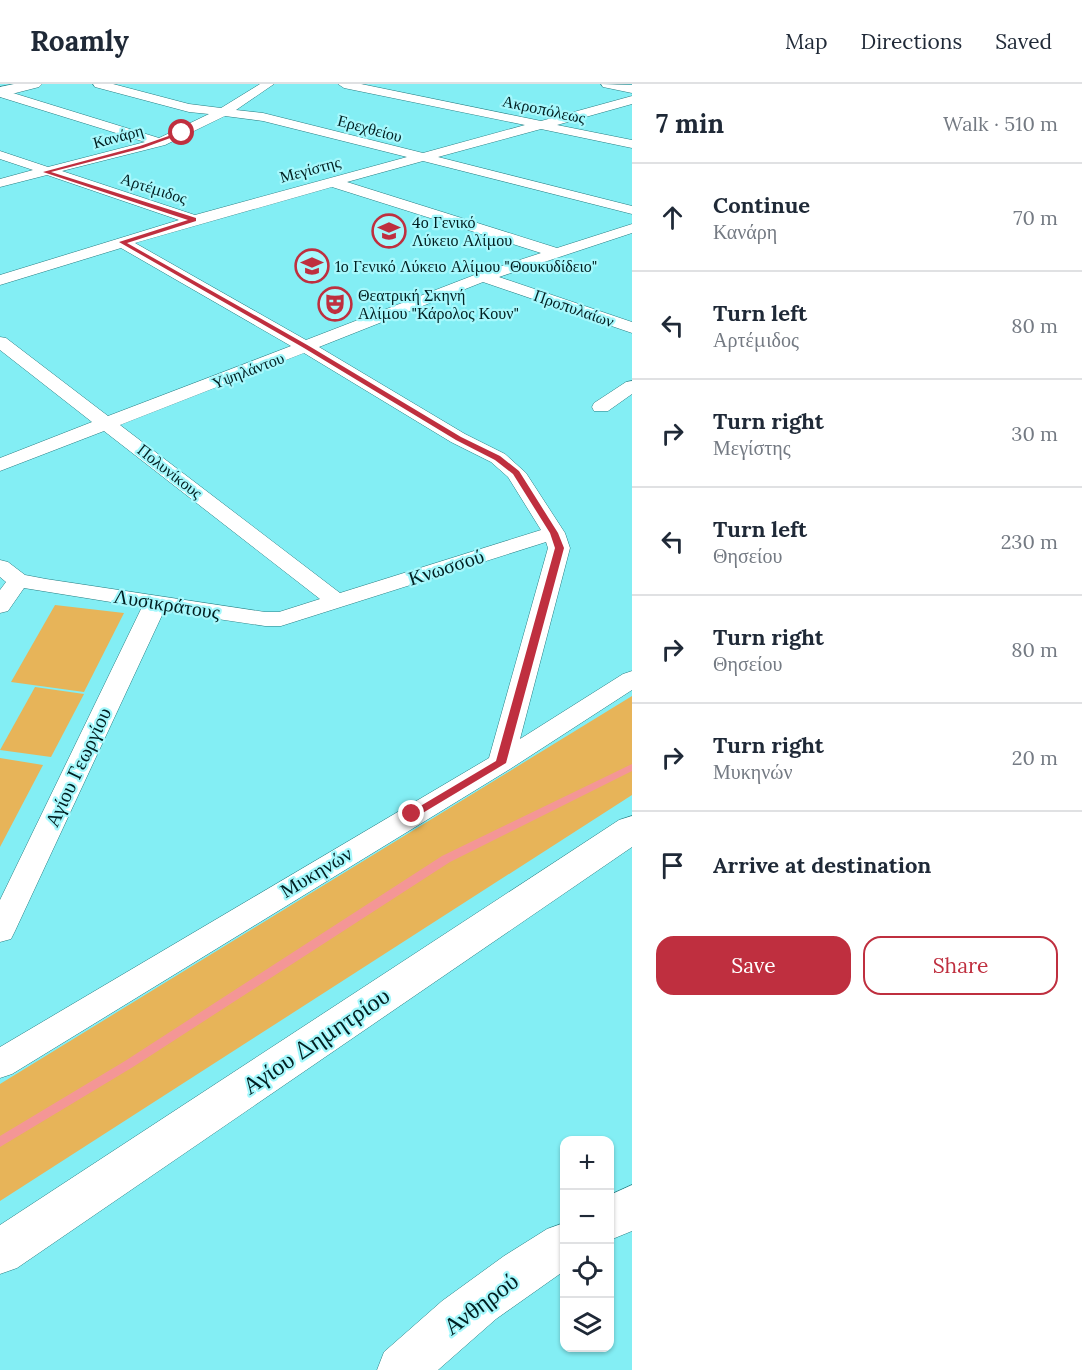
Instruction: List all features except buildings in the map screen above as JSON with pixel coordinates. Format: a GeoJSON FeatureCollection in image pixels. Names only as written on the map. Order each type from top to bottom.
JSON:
{"type":"FeatureCollection","features":[{"type":"Feature","properties":{"kind":"street"},"geometry":{"type":"LineString","coordinates":[[0,93],[34,84]]}},
{"type":"Feature","properties":{"kind":"street","name":"Ερεχθείου"},"geometry":{"type":"LineString","coordinates":[[99,84],[189,108],[263,117],[632,210]]}},
{"type":"Feature","properties":{"kind":"street","name":"Κανάρη"},"geometry":{"type":"LineString","coordinates":[[0,183],[160,142],[224,112],[268,84]]}},
{"type":"Feature","properties":{"kind":"street","name":"Ακροπόλεως"},"geometry":{"type":"LineString","coordinates":[[344,84],[632,144]]}},
{"type":"Feature","properties":{"kind":"street"},"geometry":{"type":"LineString","coordinates":[[607,84],[632,89]]}},
{"type":"Feature","properties":{"kind":"street"},"geometry":{"type":"LineString","coordinates":[[0,93],[160,142]]}},
{"type":"Feature","properties":{"kind":"street","name":"Μεγίστης"},"geometry":{"type":"LineString","coordinates":[[0,280],[194,220],[632,100]]}},
{"type":"Feature","properties":{"kind":"street","name":"Αρτέμιδος"},"geometry":{"type":"LineString","coordinates":[[0,156],[194,220]]}},
{"type":"Feature","properties":{"kind":"street"},"geometry":{"type":"LineString","coordinates":[[332,182],[555,252]]}},
{"type":"Feature","properties":{"kind":"street","name":"Υψηλάντου"},"geometry":{"type":"LineString","coordinates":[[0,465],[483,277],[632,228]]}},
{"type":"Feature","properties":{"kind":"street"},"geometry":{"type":"LineString","coordinates":[[122,242],[306,347],[458,438],[498,458],[516,473],[554,533],[560,548],[501,763]]}},
{"type":"Feature","properties":{"kind":"street","name":"Προπυλαίων"},"geometry":{"type":"LineString","coordinates":[[483,277],[632,328]]}},
{"type":"Feature","properties":{"kind":"street","name":"Πολυνίκους"},"geometry":{"type":"LineString","coordinates":[[0,342],[110,424],[338,602]]}},
{"type":"Feature","properties":{"kind":"street"},"geometry":{"type":"LineString","coordinates":[[601,406],[632,386]]}},
{"type":"Feature","properties":{"kind":"street","name":"Κνωσσού"},"geometry":{"type":"LineString","coordinates":[[338,602],[554,533]]}},
{"type":"Feature","properties":{"kind":"street"},"geometry":{"type":"LineString","coordinates":[[0,606],[9,574]]}},
{"type":"Feature","properties":{"kind":"street","name":"Λυσικράτους"},"geometry":{"type":"LineString","coordinates":[[9,574],[156,603],[265,619],[281,619],[338,602]]}},
{"type":"Feature","properties":{"kind":"street","name":"Αγίου Γεωργίου"},"geometry":{"type":"LineString","coordinates":[[0,931],[156,603]]}},
{"type":"Feature","properties":{"kind":"street","name":"Μυκηνών"},"geometry":{"type":"LineString","coordinates":[[0,1064],[501,763],[632,679]]}},
{"type":"Feature","properties":{"kind":"street","name":"Αγίου Δημητρίου"},"geometry":{"type":"LineString","coordinates":[[0,1252],[632,830]]}},
{"type":"Feature","properties":{"kind":"street"},"geometry":{"type":"LineString","coordinates":[[614,1216],[632,1206]]}},
{"type":"Feature","properties":{"kind":"street","name":"Ανθηρού"},"geometry":{"type":"LineString","coordinates":[[402,1370],[431,1341],[500,1288],[560,1248]]}},
{"type":"Feature","properties":{"kind":"shaded area"},"geometry":{"type":"Polygon","coordinates":[[[55,605],[124,613],[84,692],[11,682],[55,605]]]}},
{"type":"Feature","properties":{"kind":"shaded area"},"geometry":{"type":"Polygon","coordinates":[[[35,687],[84,694],[51,757],[0,750],[35,687]]]}},
{"type":"Feature","properties":{"kind":"shaded area"},"geometry":{"type":"Polygon","coordinates":[[[632,696],[632,795],[0,1201],[0,1084],[632,696]]]}},
{"type":"Feature","properties":{"kind":"shaded area"},"geometry":{"type":"Polygon","coordinates":[[[0,758],[43,765],[0,847],[0,758]]]}},
{"type":"Feature","properties":{"kind":"waterway"},"geometry":{"type":"LineString","coordinates":[[0,1142],[129,1064],[446,859],[632,767]]}},
{"type":"Feature","properties":{"kind":"place","name":"4ο Γενικό Λύκειο Αλίμου"},"geometry":{"type":"Point","coordinates":[389,231]}},
{"type":"Feature","properties":{"kind":"place","name":"1ο Γενικό Λύκειο Αλίμου \"Θουκυδίδειο\""},"geometry":{"type":"Point","coordinates":[312,266]}},
{"type":"Feature","properties":{"kind":"place","name":"Θεατρική Σκηνή Αλίμου \"Κάρολος Κουν\""},"geometry":{"type":"Point","coordinates":[335,304]}},
{"type":"Feature","properties":{"kind":"route"},"geometry":{"type":"LineString","coordinates":[[182,133],[160,142],[45,172],[194,220],[122,242],[306,347],[458,438],[498,458],[516,473],[554,533],[560,548],[501,763],[412,814]]}}]}
